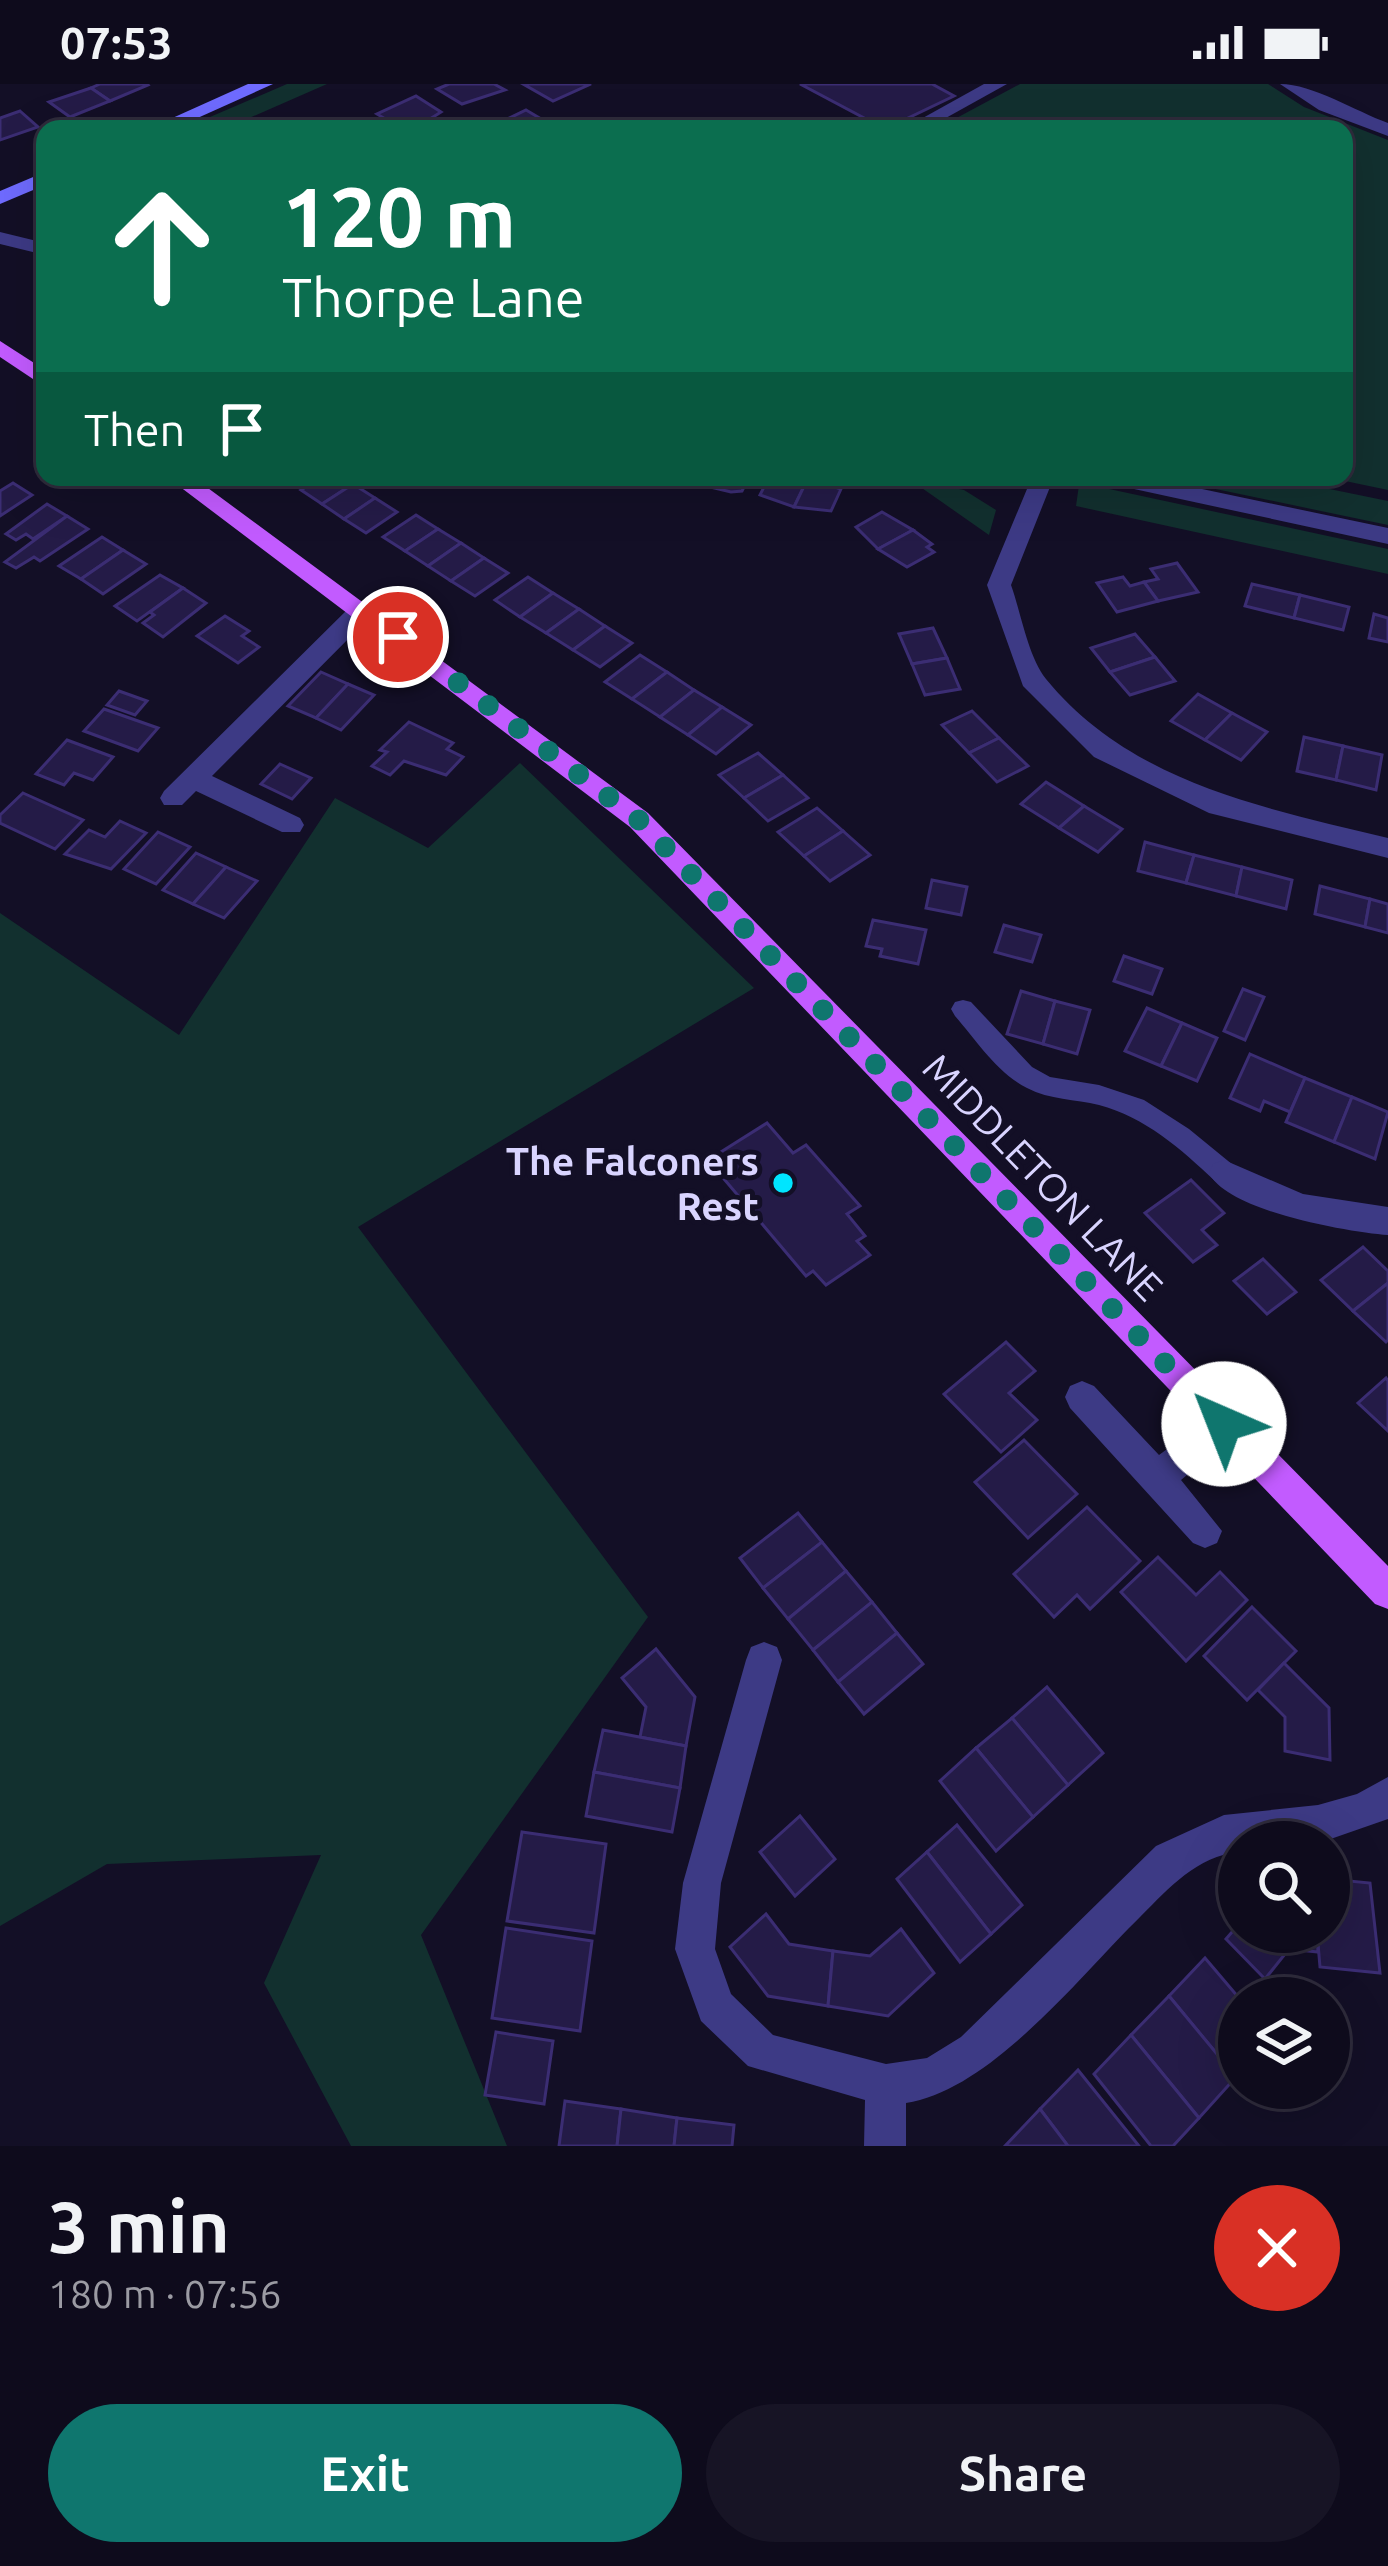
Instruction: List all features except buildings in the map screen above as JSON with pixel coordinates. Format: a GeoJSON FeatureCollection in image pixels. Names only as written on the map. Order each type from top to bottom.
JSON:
{"type":"FeatureCollection","features":[{"type":"Feature","properties":{"kind":"main road"},"geometry":{"type":"LineString","coordinates":[[0,347],[36,373]]}},
{"type":"Feature","properties":{"kind":"main road","name":"MIDDLETON LANE"},"geometry":{"type":"LineString","coordinates":[[190,486],[639,820],[1388,1592]]}},
{"type":"Feature","properties":{"kind":"street"},"geometry":{"type":"LineString","coordinates":[[178,120],[264,84]]}},
{"type":"Feature","properties":{"kind":"street"},"geometry":{"type":"LineString","coordinates":[[929,120],[998,84]]}},
{"type":"Feature","properties":{"kind":"street"},"geometry":{"type":"LineString","coordinates":[[1289,84],[1326,106],[1388,130]]}},
{"type":"Feature","properties":{"kind":"street"},"geometry":{"type":"LineString","coordinates":[[0,198],[36,182]]}},
{"type":"Feature","properties":{"kind":"street"},"geometry":{"type":"LineString","coordinates":[[0,238],[36,247]]}},
{"type":"Feature","properties":{"kind":"street"},"geometry":{"type":"LineString","coordinates":[[1038,486],[999,585],[1032,680],[1103,751],[1218,806],[1388,848]]}},
{"type":"Feature","properties":{"kind":"street"},"geometry":{"type":"LineString","coordinates":[[1153,486],[1388,536]]}},
{"type":"Feature","properties":{"kind":"street"},"geometry":{"type":"LineString","coordinates":[[173,798],[362,610]]}},
{"type":"Feature","properties":{"kind":"street"},"geometry":{"type":"LineString","coordinates":[[193,778],[291,825]]}},
{"type":"Feature","properties":{"kind":"street"},"geometry":{"type":"LineString","coordinates":[[1224,1173],[1288,1207],[1339,1218],[1388,1221]]}},
{"type":"Feature","properties":{"kind":"street"},"geometry":{"type":"LineString","coordinates":[[1082,1397],[1205,1532]]}},
{"type":"Feature","properties":{"kind":"street"},"geometry":{"type":"LineString","coordinates":[[1157,1478],[1224,1424]]}},
{"type":"Feature","properties":{"kind":"street"},"geometry":{"type":"LineString","coordinates":[[764,1660],[702,1882],[695,1949],[715,2006],[762,2052],[886,2085],[934,2078],[975,2051],[1170,1859],[1224,1834],[1318,1824],[1366,1810],[1388,1796]]}},
{"type":"Feature","properties":{"kind":"street"},"geometry":{"type":"LineString","coordinates":[[885,2146],[886,2085]]}},
{"type":"Feature","properties":{"kind":"lane"},"geometry":{"type":"LineString","coordinates":[[963,1009],[998,1052],[1025,1075],[1045,1085],[1098,1094],[1159,1117],[1224,1173]]}},
{"type":"Feature","properties":{"kind":"green space"},"geometry":{"type":"Polygon","coordinates":[[[287,84],[327,84],[245,120],[203,120],[287,84]]]}},
{"type":"Feature","properties":{"kind":"green space"},"geometry":{"type":"Polygon","coordinates":[[[1020,84],[1268,84],[1304,107],[1337,120],[953,120],[1020,84]]]}},
{"type":"Feature","properties":{"kind":"green space"},"geometry":{"type":"Polygon","coordinates":[[[1353,126],[1388,140],[1388,490],[1353,483],[1353,126]]]}},
{"type":"Feature","properties":{"kind":"green space"},"geometry":{"type":"Polygon","coordinates":[[[919,486],[964,490],[996,510],[989,535],[919,486]]]}},
{"type":"Feature","properties":{"kind":"green space"},"geometry":{"type":"Polygon","coordinates":[[[1079,486],[1095,486],[1388,549],[1388,574],[1076,506],[1079,486]]]}},
{"type":"Feature","properties":{"kind":"green space"},"geometry":{"type":"Polygon","coordinates":[[[1201,486],[1315,486],[1388,501],[1388,525],[1201,486]]]}},
{"type":"Feature","properties":{"kind":"green space"},"geometry":{"type":"Polygon","coordinates":[[[520,763],[754,988],[358,1227],[648,1617],[421,1935],[507,2146],[351,2146],[264,1983],[321,1855],[107,1864],[0,1926],[0,913],[179,1035],[335,798],[428,848],[520,763]]]}},
{"type":"Feature","properties":{"kind":"place","name":"The Falconers Rest"},"geometry":{"type":"Point","coordinates":[783,1183]}},
{"type":"Feature","properties":{"kind":"route"},"geometry":{"type":"LineString","coordinates":[[398,637],[639,820],[1224,1424]]}}]}
